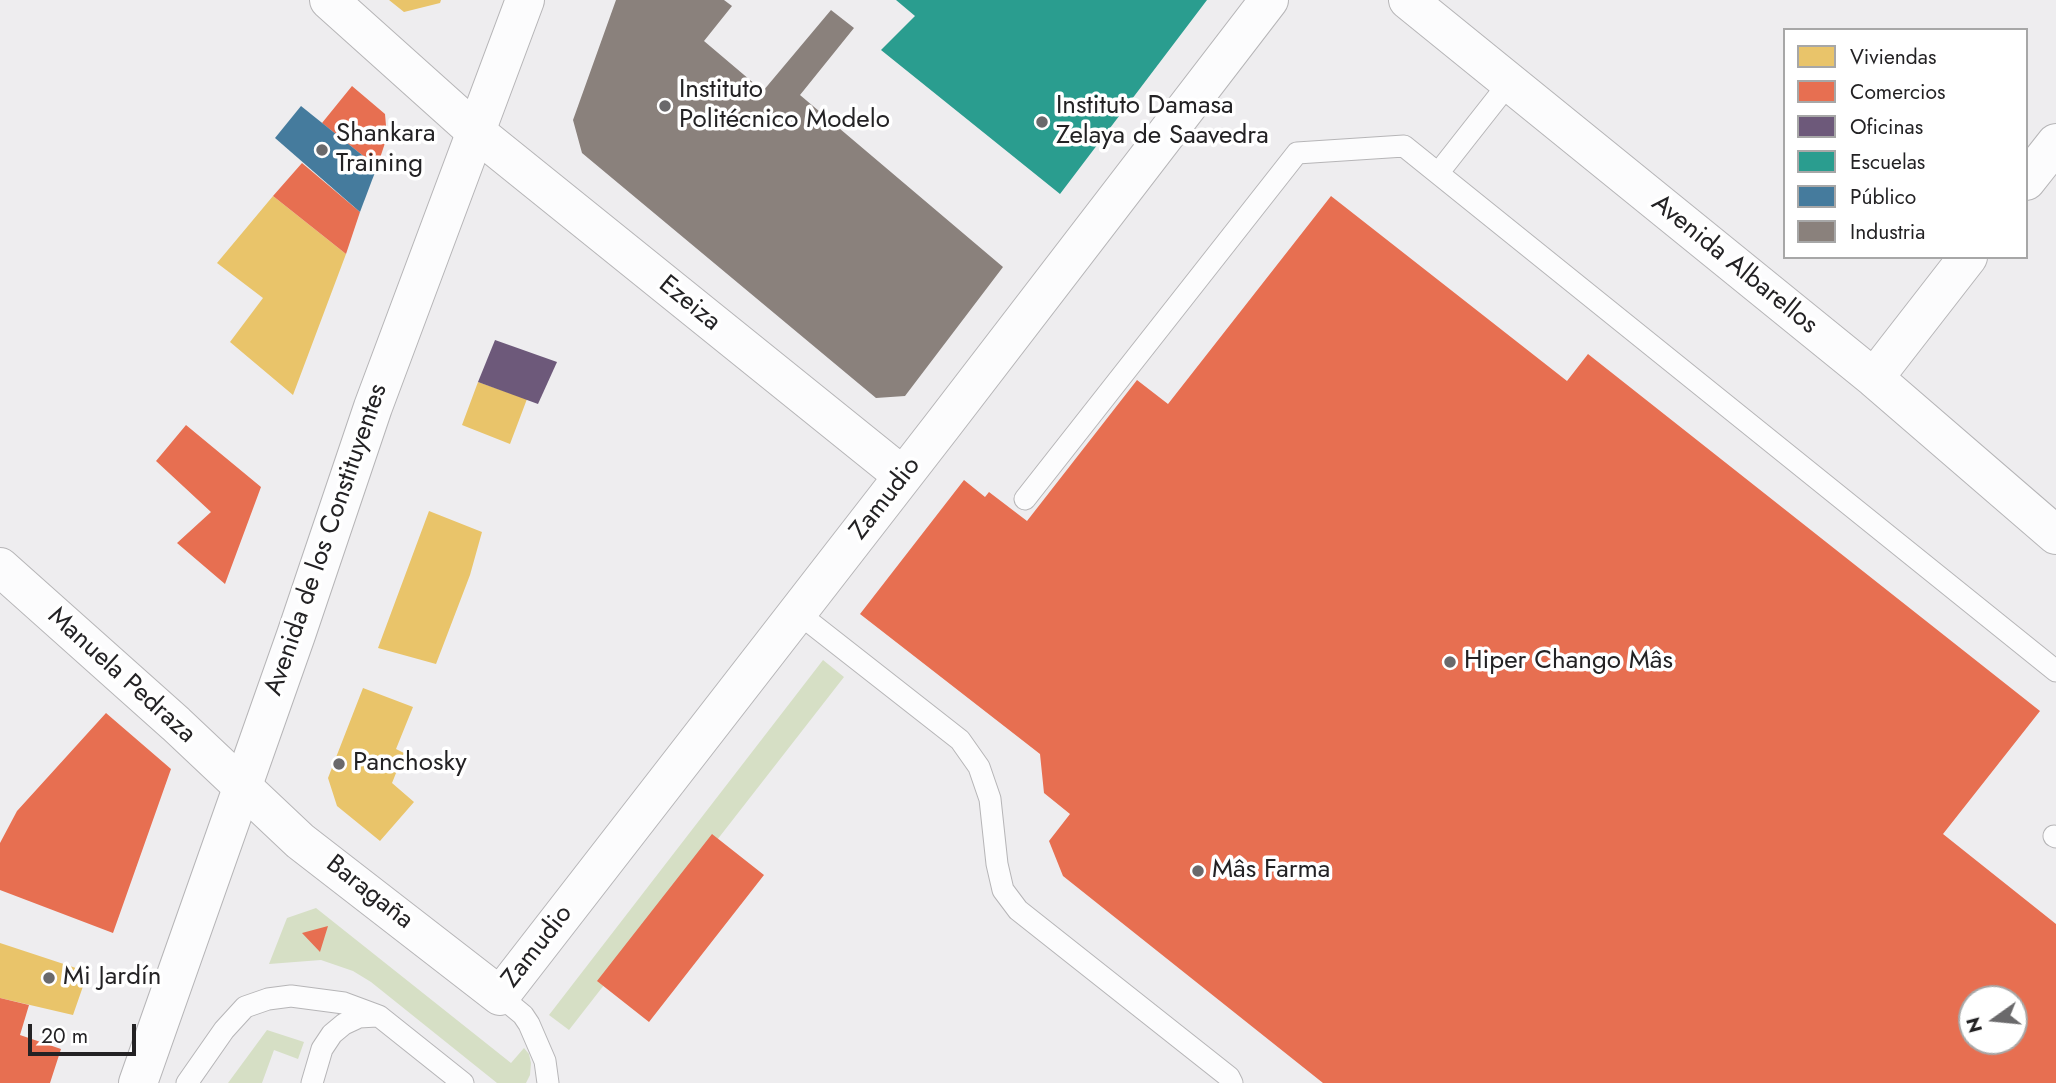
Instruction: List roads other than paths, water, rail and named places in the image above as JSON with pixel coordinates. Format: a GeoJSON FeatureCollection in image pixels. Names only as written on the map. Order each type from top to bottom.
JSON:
{"type":"FeatureCollection","features":[{"type":"Feature","properties":{"kind":"street","name":"Ezeiza"},"geometry":{"type":"LineString","coordinates":[[329,0],[475,131],[903,476]]}},
{"type":"Feature","properties":{"kind":"street","name":"Avenida de los Constituyentes"},"geometry":{"type":"LineString","coordinates":[[138,1083],[373,407],[525,0]]}},
{"type":"Feature","properties":{"kind":"street","name":"Zamudio"},"geometry":{"type":"LineString","coordinates":[[500,996],[1269,0]]}},
{"type":"Feature","properties":{"kind":"street","name":"Avenida Albarellos"},"geometry":{"type":"LineString","coordinates":[[1408,0],[1874,378],[2056,535]]}},
{"type":"Feature","properties":{"kind":"street"},"geometry":{"type":"LineString","coordinates":[[2028,178],[2056,143]]}},
{"type":"Feature","properties":{"kind":"street"},"geometry":{"type":"LineString","coordinates":[[1874,378],[1966,259]]}},
{"type":"Feature","properties":{"kind":"street","name":"Manuela Pedraza"},"geometry":{"type":"LineString","coordinates":[[6,585],[242,785]]}},
{"type":"Feature","properties":{"kind":"street","name":"Baragaña"},"geometry":{"type":"LineString","coordinates":[[242,785],[300,841],[500,996]]}},
{"type":"Feature","properties":{"kind":"lane"},"geometry":{"type":"LineString","coordinates":[[1439,172],[1509,83]]}},
{"type":"Feature","properties":{"kind":"lane"},"geometry":{"type":"LineString","coordinates":[[1025,499],[1297,153],[1404,146],[2056,671]]}},
{"type":"Feature","properties":{"kind":"lane"},"geometry":{"type":"LineString","coordinates":[[798,613],[960,740],[979,767],[990,799],[997,864],[1003,890],[1018,910],[1229,1077],[1232,1083]]}},
{"type":"Feature","properties":{"kind":"lane"},"geometry":{"type":"LineString","coordinates":[[187,1083],[224,1030],[245,1007],[257,1001],[291,996],[344,1003],[379,1016],[463,1083]]}},
{"type":"Feature","properties":{"kind":"lane"},"geometry":{"type":"LineString","coordinates":[[500,996],[523,1015],[529,1024],[545,1061],[548,1083]]}},
{"type":"Feature","properties":{"kind":"lane"},"geometry":{"type":"LineString","coordinates":[[312,1083],[322,1049],[332,1034],[359,1017],[379,1016]]}},
{"type":"Feature","properties":{"kind":"place","name":"Instituto Politécnico Modelo"},"geometry":{"type":"Point","coordinates":[665,106]}},
{"type":"Feature","properties":{"kind":"place","name":"Instituto Damasa Zelaya de Saavedra"},"geometry":{"type":"Point","coordinates":[1042,122]}},
{"type":"Feature","properties":{"kind":"place","name":"Shankara Training"},"geometry":{"type":"Point","coordinates":[322,150]}},
{"type":"Feature","properties":{"kind":"place","name":"Hiper Chango Mâs"},"geometry":{"type":"Point","coordinates":[1450,662]}},
{"type":"Feature","properties":{"kind":"place","name":"Panchosky"},"geometry":{"type":"Point","coordinates":[339,764]}},
{"type":"Feature","properties":{"kind":"place","name":"Mâs Farma"},"geometry":{"type":"Point","coordinates":[1198,871]}},
{"type":"Feature","properties":{"kind":"place","name":"Mi Jardín"},"geometry":{"type":"Point","coordinates":[49,978]}}]}
